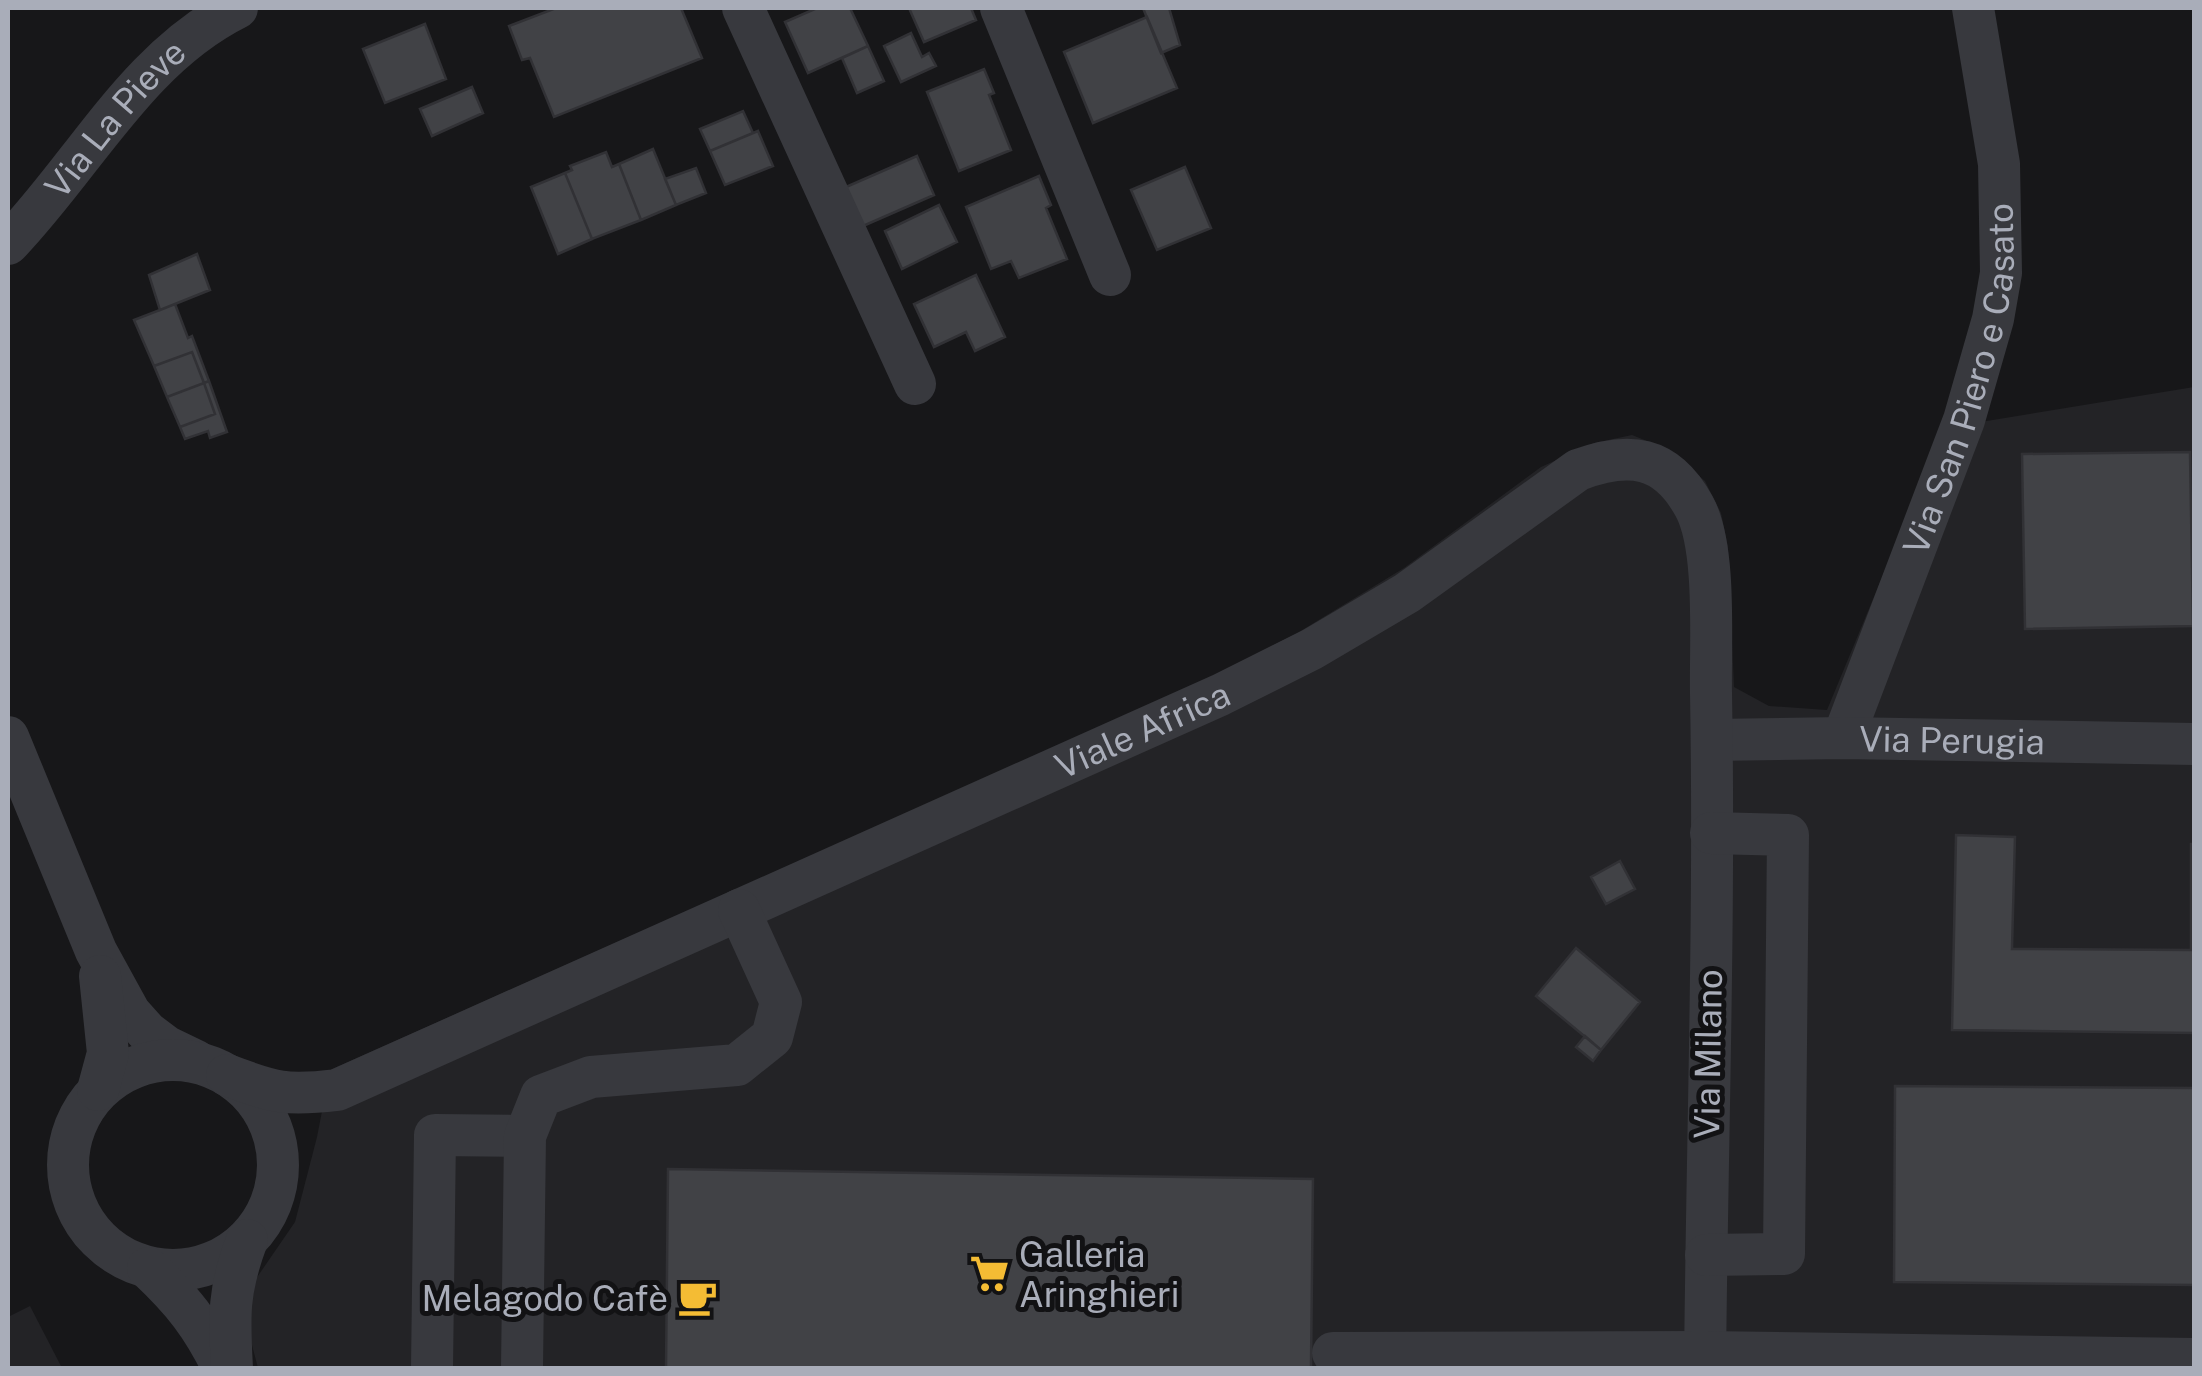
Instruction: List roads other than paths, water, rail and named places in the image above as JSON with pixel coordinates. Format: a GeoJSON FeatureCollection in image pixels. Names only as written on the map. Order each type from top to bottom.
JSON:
{"type":"FeatureCollection","features":[{"type":"Feature","properties":{"kind":"street","name":"Via La Pieve"},"geometry":{"type":"LineString","coordinates":[[8,244],[142,80],[199,28],[238,8]]}},
{"type":"Feature","properties":{"kind":"street"},"geometry":{"type":"LineString","coordinates":[[743,8],[915,384]]}},
{"type":"Feature","properties":{"kind":"street"},"geometry":{"type":"LineString","coordinates":[[1001,8],[1110,274]]}},
{"type":"Feature","properties":{"kind":"street","name":"Via San Piero e Casato"},"geometry":{"type":"LineString","coordinates":[[1843,738],[1964,420],[1993,319],[2001,273],[1999,164],[1973,8]]}},
{"type":"Feature","properties":{"kind":"street","name":"Viale Africa"},"geometry":{"type":"LineString","coordinates":[[216,1070],[274,1092],[337,1090],[1220,695],[1312,650],[1406,593],[1578,470],[1602,461],[1625,458],[1658,466],[1683,490],[1702,526],[1709,592],[1712,740]]}},
{"type":"Feature","properties":{"kind":"street"},"geometry":{"type":"LineString","coordinates":[[8,738],[96,951],[130,1012],[166,1047],[216,1070],[250,1092],[266,1115],[276,1140],[278,1168],[274,1195],[264,1220],[234,1252],[200,1268],[148,1268],[119,1256],[94,1235],[77,1208],[68,1178],[69,1146],[75,1126],[98,1090],[108,1053],[96,951]]}},
{"type":"Feature","properties":{"kind":"street","name":"Via Perugia"},"geometry":{"type":"LineString","coordinates":[[1712,740],[1843,738],[2194,744]]}},
{"type":"Feature","properties":{"kind":"street","name":"Via Milano"},"geometry":{"type":"LineString","coordinates":[[1705,1360],[1712,740]]}},
{"type":"Feature","properties":{"kind":"street"},"geometry":{"type":"LineString","coordinates":[[1706,1255],[1784,1254],[1788,834],[1710,833]]}},
{"type":"Feature","properties":{"kind":"street"},"geometry":{"type":"LineString","coordinates":[[522,1368],[525,1136],[541,1096],[592,1077],[737,1066],[772,1037],[782,1002],[739,910]]}},
{"type":"Feature","properties":{"kind":"street"},"geometry":{"type":"LineString","coordinates":[[98,1090],[119,1074],[153,1061],[187,1060],[216,1070]]}},
{"type":"Feature","properties":{"kind":"street","name":"Viale Africa"},"geometry":{"type":"LineString","coordinates":[[278,1168],[291,1138],[337,1090]]}},
{"type":"Feature","properties":{"kind":"street"},"geometry":{"type":"LineString","coordinates":[[432,1368],[435,1135],[525,1136]]}},
{"type":"Feature","properties":{"kind":"street"},"geometry":{"type":"LineString","coordinates":[[232,1368],[228,1307],[233,1276],[247,1240]]}},
{"type":"Feature","properties":{"kind":"street"},"geometry":{"type":"LineString","coordinates":[[148,1268],[184,1302],[223,1368]]}},
{"type":"Feature","properties":{"kind":"street"},"geometry":{"type":"LineString","coordinates":[[1333,1353],[1705,1360],[2194,1359]]}},
{"type":"Feature","properties":{"kind":"place","name":"Galleria Aringhieri"},"geometry":{"type":"Point","coordinates":[989,1274]}},
{"type":"Feature","properties":{"kind":"place","name":"Melagodo Cafè"},"geometry":{"type":"Point","coordinates":[698,1298]}}]}
